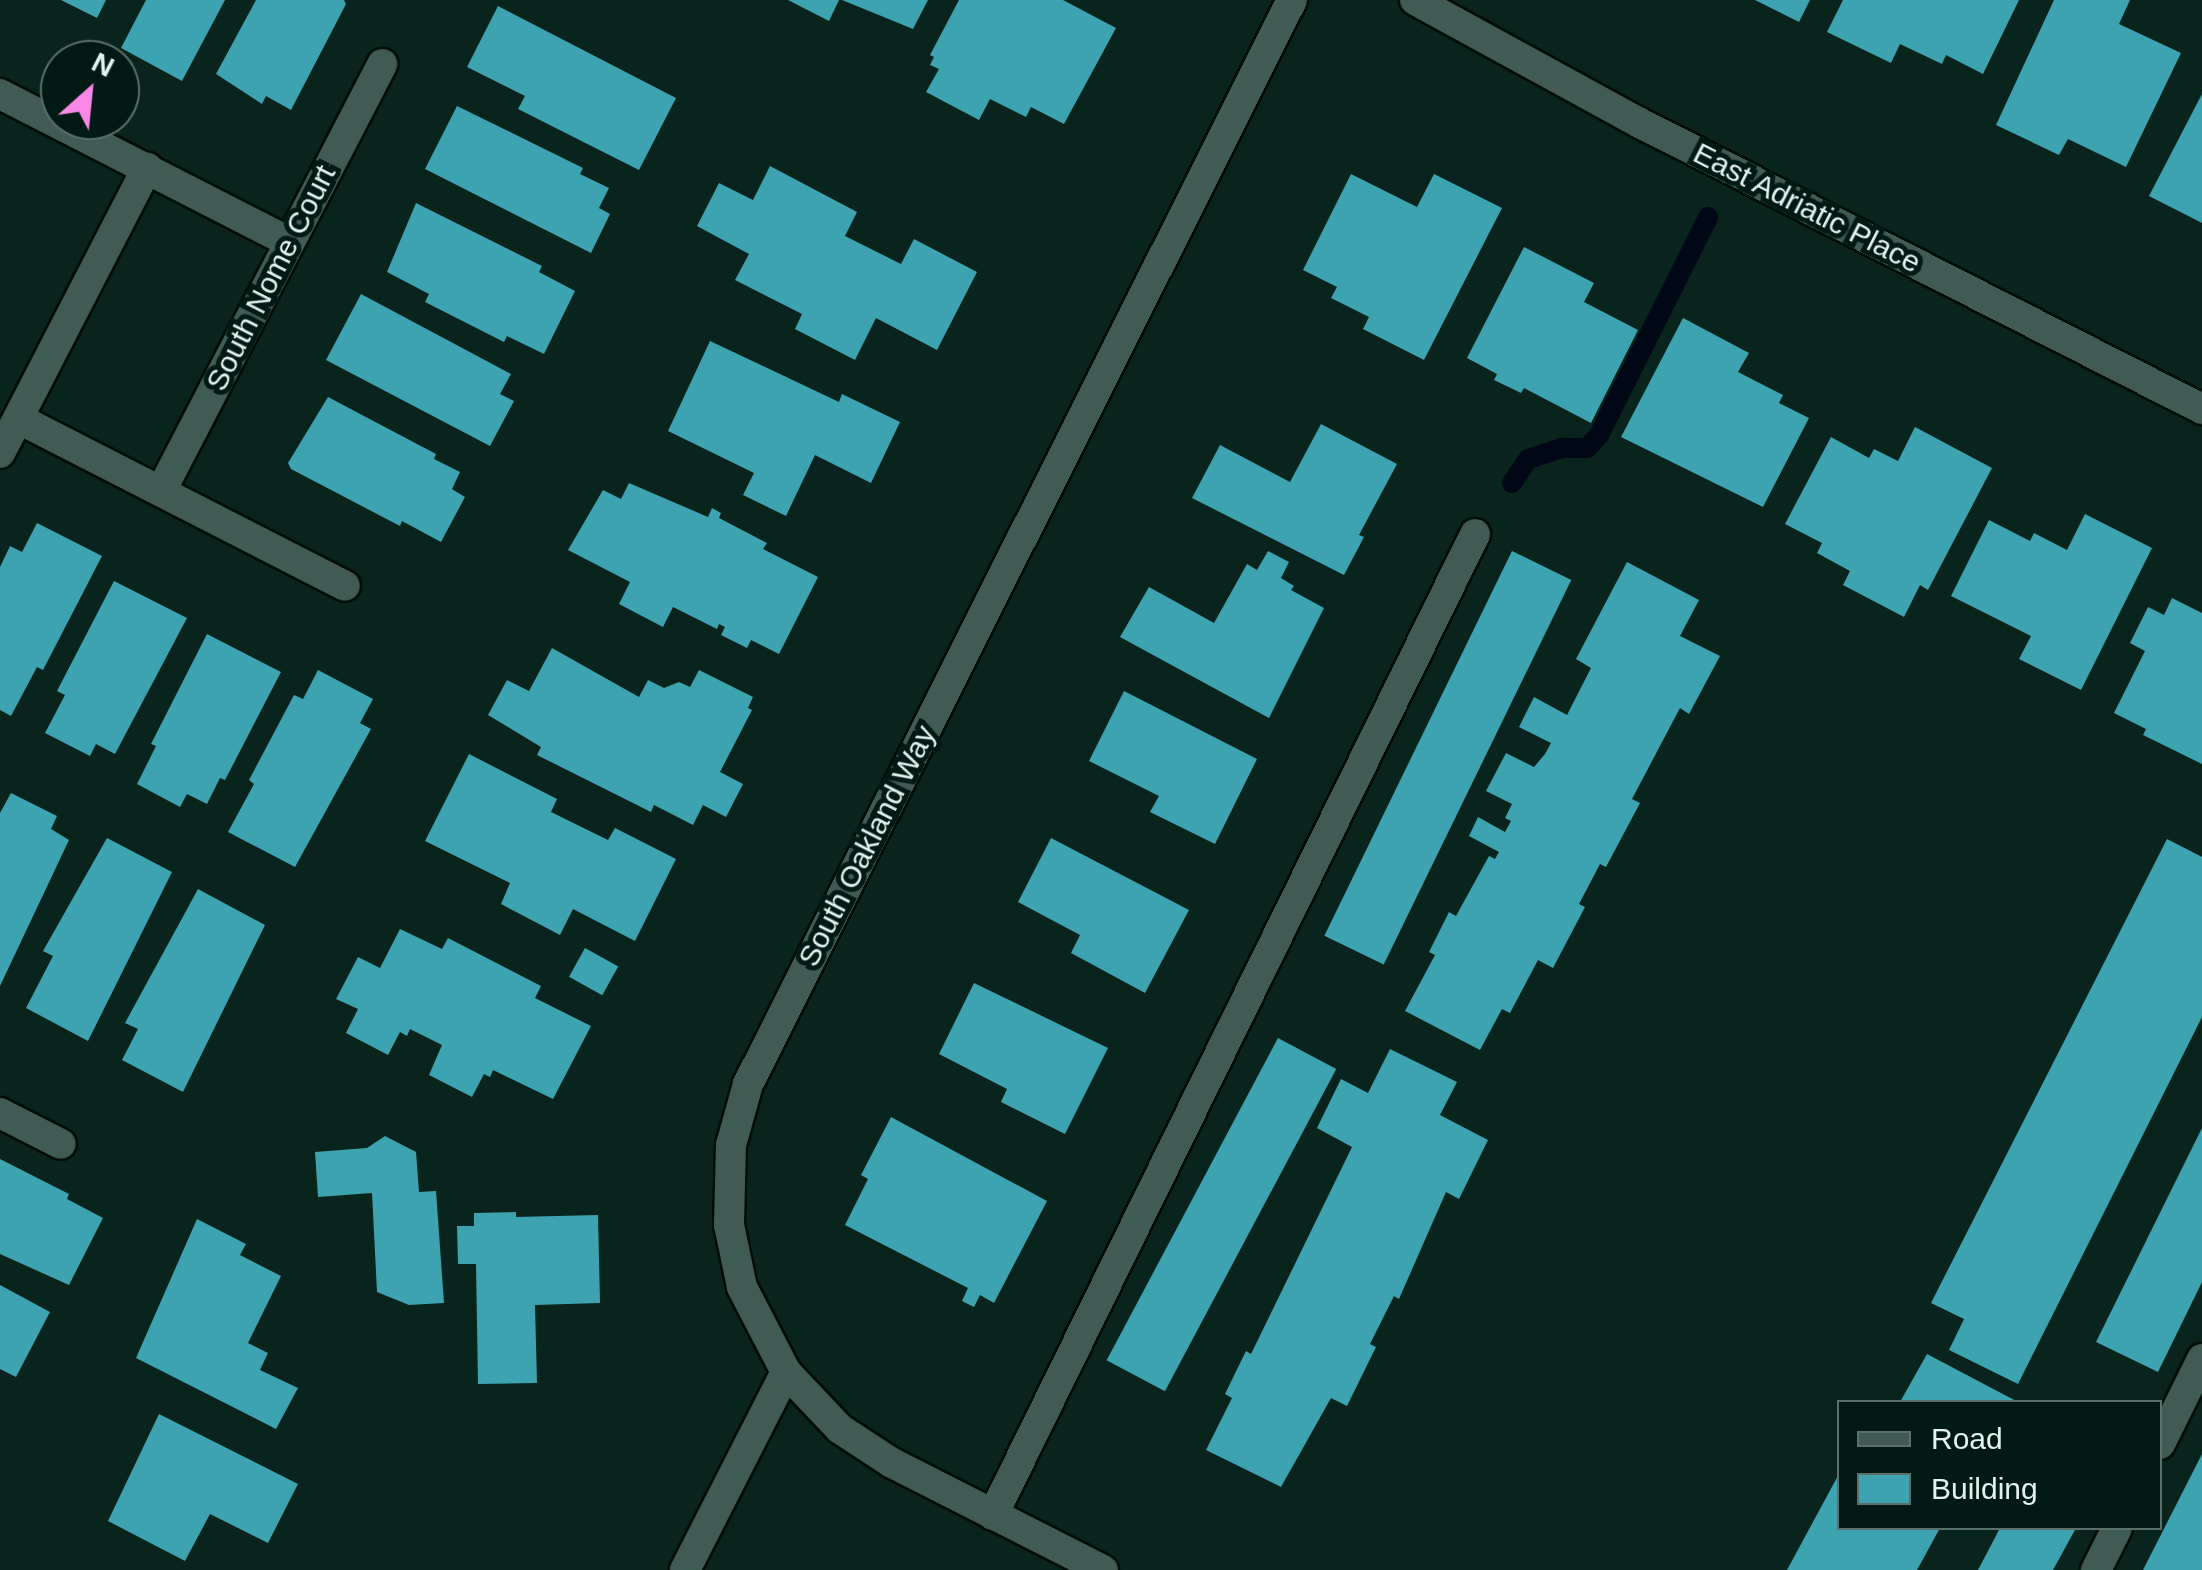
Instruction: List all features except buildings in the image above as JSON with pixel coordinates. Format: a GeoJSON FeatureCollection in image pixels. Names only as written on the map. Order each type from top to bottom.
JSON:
{"type":"FeatureCollection","features":[{"type":"Feature","properties":{"kind":"street","name":"South Oakland Way"},"geometry":{"type":"LineString","coordinates":[[1103,1570],[892,1463],[840,1429],[786,1372],[742,1287],[730,1225],[731,1145],[748,1084],[1292,0]]}},
{"type":"Feature","properties":{"kind":"street","name":"East Adriatic Place"},"geometry":{"type":"LineString","coordinates":[[1415,0],[1640,124],[2202,408]]}},
{"type":"Feature","properties":{"kind":"street","name":"South Nome Court"},"geometry":{"type":"LineString","coordinates":[[162,492],[382,64]]}},
{"type":"Feature","properties":{"kind":"street"},"geometry":{"type":"LineString","coordinates":[[0,94],[290,242]]}},
{"type":"Feature","properties":{"kind":"street"},"geometry":{"type":"LineString","coordinates":[[0,453],[146,168]]}},
{"type":"Feature","properties":{"kind":"street"},"geometry":{"type":"LineString","coordinates":[[19,419],[345,586]]}},
{"type":"Feature","properties":{"kind":"street"},"geometry":{"type":"LineString","coordinates":[[993,1515],[1474,534]]}},
{"type":"Feature","properties":{"kind":"street"},"geometry":{"type":"LineString","coordinates":[[0,1113],[60,1144]]}},
{"type":"Feature","properties":{"kind":"street"},"geometry":{"type":"LineString","coordinates":[[2162,1440],[2202,1359]]}},
{"type":"Feature","properties":{"kind":"street"},"geometry":{"type":"LineString","coordinates":[[685,1570],[786,1372]]}},
{"type":"Feature","properties":{"kind":"street"},"geometry":{"type":"LineString","coordinates":[[2096,1570],[2116,1530]]}},
{"type":"Feature","properties":{"kind":"waterway"},"geometry":{"type":"LineString","coordinates":[[1512,483],[1528,459],[1562,448],[1587,448],[1599,435],[1708,217]]}}]}
